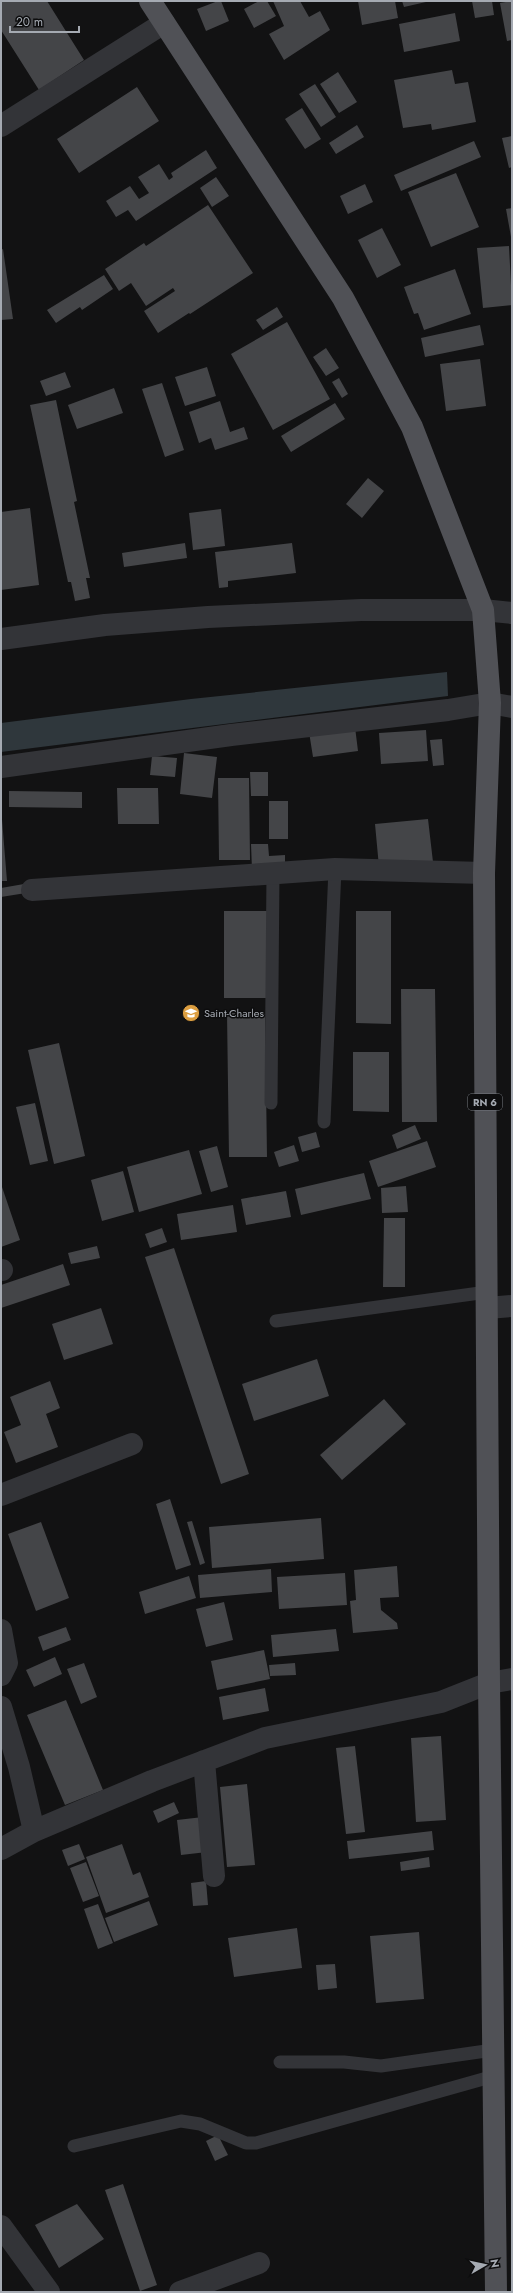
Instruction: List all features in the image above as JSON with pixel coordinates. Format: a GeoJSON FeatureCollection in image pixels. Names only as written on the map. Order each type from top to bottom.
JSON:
{"type":"FeatureCollection","features":[{"type":"Feature","properties":{"kind":"main road","name":"RN 6"},"geometry":{"type":"LineString","coordinates":[[151,1],[164,24],[343,298],[412,427],[483,610],[490,703],[484,873],[489,1683],[496,2292]]}},
{"type":"Feature","properties":{"kind":"street"},"geometry":{"type":"LineString","coordinates":[[1,126],[164,24]]}},
{"type":"Feature","properties":{"kind":"street"},"geometry":{"type":"LineString","coordinates":[[1,639],[104,625],[208,616],[361,610],[483,610],[512,613]]}},
{"type":"Feature","properties":{"kind":"street"},"geometry":{"type":"LineString","coordinates":[[1,767],[230,735],[448,710],[490,703],[512,707]]}},
{"type":"Feature","properties":{"kind":"street"},"geometry":{"type":"LineString","coordinates":[[32,890],[273,872],[335,869],[484,873]]}},
{"type":"Feature","properties":{"kind":"street"},"geometry":{"type":"LineString","coordinates":[[487,1300],[512,1306]]}},
{"type":"Feature","properties":{"kind":"street"},"geometry":{"type":"LineString","coordinates":[[1,1495],[132,1444]]}},
{"type":"Feature","properties":{"kind":"street"},"geometry":{"type":"LineString","coordinates":[[1,1630],[7,1663],[1,1675]]}},
{"type":"Feature","properties":{"kind":"street"},"geometry":{"type":"LineString","coordinates":[[1,1848],[34,1831],[204,1761],[265,1738],[441,1702],[489,1683],[512,1679]]}},
{"type":"Feature","properties":{"kind":"street"},"geometry":{"type":"LineString","coordinates":[[1,1707],[19,1767],[34,1831]]}},
{"type":"Feature","properties":{"kind":"street"},"geometry":{"type":"LineString","coordinates":[[204,1761],[214,1876]]}},
{"type":"Feature","properties":{"kind":"street"},"geometry":{"type":"LineString","coordinates":[[1,2226],[49,2292]]}},
{"type":"Feature","properties":{"kind":"street"},"geometry":{"type":"LineString","coordinates":[[180,2292],[259,2263]]}},
{"type":"Feature","properties":{"kind":"lane"},"geometry":{"type":"LineString","coordinates":[[324,1122],[335,869]]}},
{"type":"Feature","properties":{"kind":"lane"},"geometry":{"type":"LineString","coordinates":[[271,1103],[273,872]]}},
{"type":"Feature","properties":{"kind":"lane"},"geometry":{"type":"LineString","coordinates":[[276,1321],[487,1300]]}},
{"type":"Feature","properties":{"kind":"lane"},"geometry":{"type":"LineString","coordinates":[[280,2062],[344,2062],[381,2066],[493,2050]]}},
{"type":"Feature","properties":{"kind":"lane"},"geometry":{"type":"LineString","coordinates":[[74,2146],[181,2121],[200,2124],[246,2143],[256,2143],[494,2076]]}},
{"type":"Feature","properties":{"kind":"shaded area"},"geometry":{"type":"Polygon","coordinates":[[[447,672],[448,696],[1,752],[1,723],[191,699],[447,672]]]}},
{"type":"Feature","properties":{"kind":"building"},"geometry":{"type":"Polygon","coordinates":[[[1,1],[47,1],[84,60],[39,90],[1,30],[1,1]]]}},
{"type":"Feature","properties":{"kind":"building"},"geometry":{"type":"Polygon","coordinates":[[[221,1],[229,21],[206,31],[197,9],[221,1]]]}},
{"type":"Feature","properties":{"kind":"building"},"geometry":{"type":"Polygon","coordinates":[[[259,1],[267,1],[276,16],[254,28],[244,9],[259,1]]]}},
{"type":"Feature","properties":{"kind":"building"},"geometry":{"type":"Polygon","coordinates":[[[273,1],[300,1],[309,17],[320,11],[330,30],[284,60],[269,34],[284,26],[273,1]]]}},
{"type":"Feature","properties":{"kind":"building"},"geometry":{"type":"Polygon","coordinates":[[[358,1],[395,1],[398,18],[362,25],[358,1]]]}},
{"type":"Feature","properties":{"kind":"building"},"geometry":{"type":"Polygon","coordinates":[[[402,1],[426,1],[426,2],[404,7],[402,1]]]}},
{"type":"Feature","properties":{"kind":"building"},"geometry":{"type":"Polygon","coordinates":[[[472,1],[492,1],[494,15],[475,18],[472,1]]]}},
{"type":"Feature","properties":{"kind":"building"},"geometry":{"type":"Polygon","coordinates":[[[512,1],[512,40],[507,41],[500,3],[512,1]]]}},
{"type":"Feature","properties":{"kind":"building"},"geometry":{"type":"Polygon","coordinates":[[[455,13],[460,41],[404,52],[399,24],[455,13]]]}},
{"type":"Feature","properties":{"kind":"building"},"geometry":{"type":"Polygon","coordinates":[[[452,70],[455,84],[468,82],[476,122],[432,130],[431,124],[403,128],[394,80],[452,70]]]}},
{"type":"Feature","properties":{"kind":"building"},"geometry":{"type":"Polygon","coordinates":[[[338,72],[357,102],[339,113],[320,84],[338,72]]]}},
{"type":"Feature","properties":{"kind":"building"},"geometry":{"type":"Polygon","coordinates":[[[315,84],[336,117],[321,127],[299,94],[315,84]]]}},
{"type":"Feature","properties":{"kind":"building"},"geometry":{"type":"Polygon","coordinates":[[[137,87],[159,121],[79,173],[57,139],[137,87]]]}},
{"type":"Feature","properties":{"kind":"building"},"geometry":{"type":"Polygon","coordinates":[[[302,108],[321,139],[305,149],[285,119],[302,108]]]}},
{"type":"Feature","properties":{"kind":"building"},"geometry":{"type":"Polygon","coordinates":[[[357,125],[364,137],[336,154],[329,143],[357,125]]]}},
{"type":"Feature","properties":{"kind":"building"},"geometry":{"type":"Polygon","coordinates":[[[512,136],[512,167],[509,168],[502,138],[512,136]]]}},
{"type":"Feature","properties":{"kind":"building"},"geometry":{"type":"Polygon","coordinates":[[[474,141],[481,157],[401,191],[394,175],[474,141]]]}},
{"type":"Feature","properties":{"kind":"building"},"geometry":{"type":"Polygon","coordinates":[[[206,150],[217,168],[136,221],[128,210],[116,217],[106,201],[130,186],[139,199],[149,193],[138,177],[159,164],[169,180],[173,177],[171,173],[206,150]]]}},
{"type":"Feature","properties":{"kind":"building"},"geometry":{"type":"Polygon","coordinates":[[[456,173],[479,227],[431,247],[408,192],[456,173]]]}},
{"type":"Feature","properties":{"kind":"building"},"geometry":{"type":"Polygon","coordinates":[[[216,177],[229,196],[212,207],[200,188],[216,177]]]}},
{"type":"Feature","properties":{"kind":"building"},"geometry":{"type":"Polygon","coordinates":[[[365,184],[373,202],[348,214],[340,196],[365,184]]]}},
{"type":"Feature","properties":{"kind":"building"},"geometry":{"type":"Polygon","coordinates":[[[208,205],[253,273],[158,333],[144,311],[175,291],[173,288],[146,306],[131,283],[119,291],[105,269],[144,243],[146,246],[208,205]]]}},
{"type":"Feature","properties":{"kind":"building"},"geometry":{"type":"Polygon","coordinates":[[[512,208],[512,237],[511,237],[506,209],[512,208]]]}},
{"type":"Feature","properties":{"kind":"building"},"geometry":{"type":"Polygon","coordinates":[[[382,228],[401,265],[377,278],[358,240],[382,228]]]}},
{"type":"Feature","properties":{"kind":"building"},"geometry":{"type":"Polygon","coordinates":[[[509,246],[512,305],[483,308],[477,248],[509,246]]]}},
{"type":"Feature","properties":{"kind":"building"},"geometry":{"type":"Polygon","coordinates":[[[3,249],[13,319],[1,320],[1,250],[3,249]]]}},
{"type":"Feature","properties":{"kind":"building"},"geometry":{"type":"Polygon","coordinates":[[[455,269],[471,314],[424,330],[418,313],[414,314],[404,287],[455,269]]]}},
{"type":"Feature","properties":{"kind":"building"},"geometry":{"type":"Polygon","coordinates":[[[104,275],[113,289],[82,310],[80,307],[56,323],[47,310],[104,275]]]}},
{"type":"Feature","properties":{"kind":"building"},"geometry":{"type":"Polygon","coordinates":[[[277,307],[283,317],[263,330],[256,320],[277,307]]]}},
{"type":"Feature","properties":{"kind":"building"},"geometry":{"type":"Polygon","coordinates":[[[287,322],[330,399],[273,430],[231,354],[287,322]]]}},
{"type":"Feature","properties":{"kind":"building"},"geometry":{"type":"Polygon","coordinates":[[[480,325],[484,345],[425,357],[421,338],[480,325]]]}},
{"type":"Feature","properties":{"kind":"building"},"geometry":{"type":"Polygon","coordinates":[[[326,348],[339,368],[326,376],[313,357],[326,348]]]}},
{"type":"Feature","properties":{"kind":"building"},"geometry":{"type":"Polygon","coordinates":[[[480,359],[486,406],[446,411],[440,364],[480,359]]]}},
{"type":"Feature","properties":{"kind":"building"},"geometry":{"type":"Polygon","coordinates":[[[207,367],[216,396],[185,406],[175,377],[207,367]]]}},
{"type":"Feature","properties":{"kind":"building"},"geometry":{"type":"Polygon","coordinates":[[[65,372],[71,387],[46,396],[40,381],[65,372]]]}},
{"type":"Feature","properties":{"kind":"building"},"geometry":{"type":"Polygon","coordinates":[[[339,378],[348,394],[342,398],[332,382],[339,378]]]}},
{"type":"Feature","properties":{"kind":"building"},"geometry":{"type":"Polygon","coordinates":[[[162,383],[184,450],[165,457],[142,389],[162,383]]]}},
{"type":"Feature","properties":{"kind":"building"},"geometry":{"type":"Polygon","coordinates":[[[114,388],[123,413],[77,429],[68,405],[114,388]]]}},
{"type":"Feature","properties":{"kind":"building"},"geometry":{"type":"Polygon","coordinates":[[[56,400],[77,501],[74,502],[90,578],[86,578],[90,598],[75,601],[71,582],[68,582],[30,405],[56,400]]]}},
{"type":"Feature","properties":{"kind":"building"},"geometry":{"type":"Polygon","coordinates":[[[220,401],[230,432],[244,427],[248,439],[215,450],[211,438],[199,443],[189,412],[220,401]]]}},
{"type":"Feature","properties":{"kind":"building"},"geometry":{"type":"Polygon","coordinates":[[[335,403],[345,419],[291,452],[281,436],[335,403]]]}},
{"type":"Feature","properties":{"kind":"building"},"geometry":{"type":"Polygon","coordinates":[[[368,478],[384,491],[362,518],[346,504],[368,478]]]}},
{"type":"Feature","properties":{"kind":"building"},"geometry":{"type":"Polygon","coordinates":[[[30,508],[39,585],[1,590],[1,512],[30,508]]]}},
{"type":"Feature","properties":{"kind":"building"},"geometry":{"type":"Polygon","coordinates":[[[221,509],[225,546],[193,550],[189,513],[221,509]]]}},
{"type":"Feature","properties":{"kind":"building"},"geometry":{"type":"Polygon","coordinates":[[[185,543],[187,558],[124,567],[122,553],[185,543]]]}},
{"type":"Feature","properties":{"kind":"building"},"geometry":{"type":"Polygon","coordinates":[[[292,543],[296,573],[228,581],[228,587],[219,588],[215,552],[292,543]]]}},
{"type":"Feature","properties":{"kind":"building"},"geometry":{"type":"Polygon","coordinates":[[[355,727],[358,751],[313,757],[309,732],[355,727]]]}},
{"type":"Feature","properties":{"kind":"building"},"geometry":{"type":"Polygon","coordinates":[[[426,730],[428,761],[381,764],[379,733],[426,730]]]}},
{"type":"Feature","properties":{"kind":"building"},"geometry":{"type":"Polygon","coordinates":[[[442,739],[444,765],[433,766],[430,740],[442,739]]]}},
{"type":"Feature","properties":{"kind":"building"},"geometry":{"type":"Polygon","coordinates":[[[184,753],[217,757],[212,798],[180,794],[184,753]]]}},
{"type":"Feature","properties":{"kind":"building"},"geometry":{"type":"Polygon","coordinates":[[[152,756],[177,758],[175,777],[150,775],[152,756]]]}},
{"type":"Feature","properties":{"kind":"building"},"geometry":{"type":"Polygon","coordinates":[[[250,772],[268,772],[268,796],[251,796],[250,772]]]}},
{"type":"Feature","properties":{"kind":"building"},"geometry":{"type":"Polygon","coordinates":[[[218,778],[249,778],[250,860],[219,860],[218,778]]]}},
{"type":"Feature","properties":{"kind":"building"},"geometry":{"type":"Polygon","coordinates":[[[117,788],[158,788],[159,824],[118,824],[117,788]]]}},
{"type":"Feature","properties":{"kind":"building"},"geometry":{"type":"Polygon","coordinates":[[[9,791],[82,792],[82,808],[9,807],[9,791]]]}},
{"type":"Feature","properties":{"kind":"building"},"geometry":{"type":"Polygon","coordinates":[[[269,801],[288,801],[288,839],[269,839],[269,801]]]}},
{"type":"Feature","properties":{"kind":"building"},"geometry":{"type":"Polygon","coordinates":[[[1,807],[7,881],[1,881],[1,807]]]}},
{"type":"Feature","properties":{"kind":"building"},"geometry":{"type":"Polygon","coordinates":[[[428,819],[433,862],[379,867],[375,824],[428,819]]]}},
{"type":"Feature","properties":{"kind":"building"},"geometry":{"type":"Polygon","coordinates":[[[251,844],[268,844],[269,856],[285,855],[285,868],[252,870],[251,844]]]}},
{"type":"Feature","properties":{"kind":"building"},"geometry":{"type":"Polygon","coordinates":[[[24,884],[26,893],[1,897],[1,888],[24,884]]]}},
{"type":"Feature","properties":{"kind":"building"},"geometry":{"type":"Polygon","coordinates":[[[224,911],[271,911],[271,998],[224,998],[224,911]]]}},
{"type":"Feature","properties":{"kind":"building"},"geometry":{"type":"Polygon","coordinates":[[[356,911],[391,911],[391,1024],[356,1023],[356,911]]]}},
{"type":"Feature","properties":{"kind":"building"},"geometry":{"type":"Polygon","coordinates":[[[401,989],[435,989],[437,1122],[402,1122],[401,989]]]}},
{"type":"Feature","properties":{"kind":"building"},"geometry":{"type":"Polygon","coordinates":[[[227,1013],[265,1013],[267,1157],[229,1157],[227,1013]]]}},
{"type":"Feature","properties":{"kind":"building"},"geometry":{"type":"Polygon","coordinates":[[[59,1043],[85,1156],[54,1164],[28,1050],[59,1043]]]}},
{"type":"Feature","properties":{"kind":"building"},"geometry":{"type":"Polygon","coordinates":[[[353,1052],[389,1052],[389,1112],[353,1111],[353,1052]]]}},
{"type":"Feature","properties":{"kind":"building"},"geometry":{"type":"Polygon","coordinates":[[[35,1103],[48,1161],[30,1165],[16,1107],[35,1103]]]}},
{"type":"Feature","properties":{"kind":"building"},"geometry":{"type":"Polygon","coordinates":[[[415,1125],[421,1139],[397,1149],[392,1135],[415,1125]]]}},
{"type":"Feature","properties":{"kind":"building"},"geometry":{"type":"Polygon","coordinates":[[[316,1132],[320,1147],[302,1152],[298,1137],[316,1132]]]}},
{"type":"Feature","properties":{"kind":"building"},"geometry":{"type":"Polygon","coordinates":[[[427,1141],[436,1167],[378,1187],[369,1161],[427,1141]]]}},
{"type":"Feature","properties":{"kind":"building"},"geometry":{"type":"Polygon","coordinates":[[[294,1145],[299,1161],[279,1167],[274,1152],[294,1145]]]}},
{"type":"Feature","properties":{"kind":"building"},"geometry":{"type":"Polygon","coordinates":[[[217,1146],[228,1187],[211,1192],[199,1151],[217,1146]]]}},
{"type":"Feature","properties":{"kind":"building"},"geometry":{"type":"Polygon","coordinates":[[[189,1150],[202,1194],[139,1212],[127,1167],[189,1150]]]}},
{"type":"Feature","properties":{"kind":"building"},"geometry":{"type":"Polygon","coordinates":[[[123,1171],[134,1212],[102,1221],[91,1180],[123,1171]]]}},
{"type":"Feature","properties":{"kind":"building"},"geometry":{"type":"Polygon","coordinates":[[[364,1173],[371,1199],[301,1215],[295,1189],[364,1173]]]}},
{"type":"Feature","properties":{"kind":"building"},"geometry":{"type":"Polygon","coordinates":[[[1,1184],[20,1240],[1,1247],[1,1184]]]}},
{"type":"Feature","properties":{"kind":"building"},"geometry":{"type":"Polygon","coordinates":[[[406,1186],[408,1212],[382,1213],[381,1188],[406,1186]]]}},
{"type":"Feature","properties":{"kind":"building"},"geometry":{"type":"Polygon","coordinates":[[[286,1191],[291,1217],[246,1225],[241,1199],[286,1191]]]}},
{"type":"Feature","properties":{"kind":"building"},"geometry":{"type":"Polygon","coordinates":[[[233,1205],[237,1232],[181,1240],[177,1214],[233,1205]]]}},
{"type":"Feature","properties":{"kind":"building"},"geometry":{"type":"Polygon","coordinates":[[[384,1218],[405,1218],[405,1287],[383,1287],[384,1218]]]}},
{"type":"Feature","properties":{"kind":"building"},"geometry":{"type":"Polygon","coordinates":[[[162,1228],[167,1242],[150,1248],[145,1234],[162,1228]]]}},
{"type":"Feature","properties":{"kind":"building"},"geometry":{"type":"Polygon","coordinates":[[[97,1246],[100,1258],[71,1264],[68,1253],[97,1246]]]}},
{"type":"Feature","properties":{"kind":"building"},"geometry":{"type":"Polygon","coordinates":[[[174,1248],[249,1474],[221,1484],[145,1257],[174,1248]]]}},
{"type":"Feature","properties":{"kind":"building"},"geometry":{"type":"Polygon","coordinates":[[[63,1264],[70,1285],[1,1308],[1,1285],[63,1264]]]}},
{"type":"Feature","properties":{"kind":"building"},"geometry":{"type":"Polygon","coordinates":[[[101,1308],[113,1344],[64,1360],[52,1324],[101,1308]]]}},
{"type":"Feature","properties":{"kind":"building"},"geometry":{"type":"Polygon","coordinates":[[[317,1359],[329,1396],[254,1421],[242,1384],[317,1359]]]}},
{"type":"Feature","properties":{"kind":"building"},"geometry":{"type":"Polygon","coordinates":[[[50,1381],[60,1408],[46,1414],[58,1447],[16,1463],[4,1432],[21,1425],[10,1397],[50,1381]]]}},
{"type":"Feature","properties":{"kind":"building"},"geometry":{"type":"Polygon","coordinates":[[[384,1399],[406,1424],[342,1480],[320,1455],[384,1399]]]}},
{"type":"Feature","properties":{"kind":"building"},"geometry":{"type":"Polygon","coordinates":[[[170,1499],[191,1565],[176,1570],[156,1504],[170,1499]]]}},
{"type":"Feature","properties":{"kind":"building"},"geometry":{"type":"Polygon","coordinates":[[[321,1518],[324,1559],[212,1568],[209,1527],[321,1518]]]}},
{"type":"Feature","properties":{"kind":"building"},"geometry":{"type":"Polygon","coordinates":[[[192,1521],[205,1563],[200,1565],[187,1522],[192,1521]]]}},
{"type":"Feature","properties":{"kind":"building"},"geometry":{"type":"Polygon","coordinates":[[[41,1522],[69,1598],[36,1611],[8,1534],[41,1522]]]}},
{"type":"Feature","properties":{"kind":"building"},"geometry":{"type":"Polygon","coordinates":[[[397,1566],[399,1597],[380,1598],[381,1610],[397,1623],[398,1629],[353,1633],[350,1601],[356,1600],[354,1570],[397,1566]]]}},
{"type":"Feature","properties":{"kind":"building"},"geometry":{"type":"Polygon","coordinates":[[[271,1569],[272,1592],[200,1598],[198,1575],[271,1569]]]}},
{"type":"Feature","properties":{"kind":"building"},"geometry":{"type":"Polygon","coordinates":[[[345,1573],[347,1605],[279,1609],[277,1577],[345,1573]]]}},
{"type":"Feature","properties":{"kind":"building"},"geometry":{"type":"Polygon","coordinates":[[[189,1576],[196,1598],[145,1614],[139,1592],[189,1576]]]}},
{"type":"Feature","properties":{"kind":"building"},"geometry":{"type":"Polygon","coordinates":[[[224,1602],[233,1640],[206,1647],[196,1609],[224,1602]]]}},
{"type":"Feature","properties":{"kind":"building"},"geometry":{"type":"Polygon","coordinates":[[[66,1627],[71,1640],[43,1651],[38,1637],[66,1627]]]}},
{"type":"Feature","properties":{"kind":"building"},"geometry":{"type":"Polygon","coordinates":[[[336,1629],[339,1651],[273,1657],[271,1635],[336,1629]]]}},
{"type":"Feature","properties":{"kind":"building"},"geometry":{"type":"Polygon","coordinates":[[[264,1650],[270,1679],[217,1690],[211,1661],[264,1650]]]}},
{"type":"Feature","properties":{"kind":"building"},"geometry":{"type":"Polygon","coordinates":[[[55,1657],[62,1674],[34,1687],[26,1670],[55,1657]]]}},
{"type":"Feature","properties":{"kind":"building"},"geometry":{"type":"Polygon","coordinates":[[[84,1663],[97,1697],[81,1704],[67,1669],[84,1663]]]}},
{"type":"Feature","properties":{"kind":"building"},"geometry":{"type":"Polygon","coordinates":[[[295,1663],[296,1675],[270,1676],[269,1665],[295,1663]]]}},
{"type":"Feature","properties":{"kind":"building"},"geometry":{"type":"Polygon","coordinates":[[[265,1688],[269,1711],[223,1720],[219,1697],[265,1688]]]}},
{"type":"Feature","properties":{"kind":"building"},"geometry":{"type":"Polygon","coordinates":[[[66,1700],[103,1790],[65,1805],[27,1715],[66,1700]]]}},
{"type":"Feature","properties":{"kind":"building"},"geometry":{"type":"Polygon","coordinates":[[[441,1736],[446,1820],[416,1822],[411,1738],[441,1736]]]}},
{"type":"Feature","properties":{"kind":"building"},"geometry":{"type":"Polygon","coordinates":[[[355,1746],[365,1832],[346,1834],[336,1748],[355,1746]]]}},
{"type":"Feature","properties":{"kind":"building"},"geometry":{"type":"Polygon","coordinates":[[[247,1784],[255,1865],[227,1867],[220,1787],[247,1784]]]}},
{"type":"Feature","properties":{"kind":"building"},"geometry":{"type":"Polygon","coordinates":[[[174,1802],[179,1813],[158,1823],[153,1811],[174,1802]]]}},
{"type":"Feature","properties":{"kind":"building"},"geometry":{"type":"Polygon","coordinates":[[[203,1817],[207,1852],[181,1855],[177,1820],[203,1817]]]}},
{"type":"Feature","properties":{"kind":"building"},"geometry":{"type":"Polygon","coordinates":[[[432,1831],[434,1850],[349,1859],[347,1841],[432,1831]]]}},
{"type":"Feature","properties":{"kind":"building"},"geometry":{"type":"Polygon","coordinates":[[[79,1844],[85,1859],[68,1866],[62,1850],[79,1844]]]}},
{"type":"Feature","properties":{"kind":"building"},"geometry":{"type":"Polygon","coordinates":[[[122,1844],[133,1875],[140,1872],[149,1897],[106,1913],[86,1857],[122,1844]]]}},
{"type":"Feature","properties":{"kind":"building"},"geometry":{"type":"Polygon","coordinates":[[[429,1857],[430,1867],[401,1871],[400,1862],[429,1857]]]}},
{"type":"Feature","properties":{"kind":"building"},"geometry":{"type":"Polygon","coordinates":[[[86,1862],[99,1896],[83,1902],[70,1868],[86,1862]]]}},
{"type":"Feature","properties":{"kind":"building"},"geometry":{"type":"Polygon","coordinates":[[[206,1881],[208,1905],[193,1906],[191,1883],[206,1881]]]}},
{"type":"Feature","properties":{"kind":"building"},"geometry":{"type":"Polygon","coordinates":[[[149,1901],[158,1925],[114,1942],[105,1918],[149,1901]]]}},
{"type":"Feature","properties":{"kind":"building"},"geometry":{"type":"Polygon","coordinates":[[[98,1904],[113,1943],[98,1949],[84,1909],[98,1904]]]}},
{"type":"Feature","properties":{"kind":"building"},"geometry":{"type":"Polygon","coordinates":[[[297,1928],[302,1968],[234,1977],[228,1938],[297,1928]]]}},
{"type":"Feature","properties":{"kind":"building"},"geometry":{"type":"Polygon","coordinates":[[[419,1932],[424,1999],[376,2003],[370,1936],[419,1932]]]}},
{"type":"Feature","properties":{"kind":"building"},"geometry":{"type":"Polygon","coordinates":[[[335,1964],[337,1988],[318,1990],[316,1965],[335,1964]]]}},
{"type":"Feature","properties":{"kind":"building"},"geometry":{"type":"Polygon","coordinates":[[[218,2135],[228,2155],[215,2161],[206,2141],[218,2135]]]}},
{"type":"Feature","properties":{"kind":"building"},"geometry":{"type":"Polygon","coordinates":[[[123,2184],[157,2285],[140,2291],[105,2190],[123,2184]]]}},
{"type":"Feature","properties":{"kind":"building"},"geometry":{"type":"Polygon","coordinates":[[[77,2204],[104,2239],[59,2268],[35,2225],[77,2204]]]}},
{"type":"Feature","properties":{"kind":"place","name":"Saint-Charles"},"geometry":{"type":"Point","coordinates":[191,1013]}}]}
